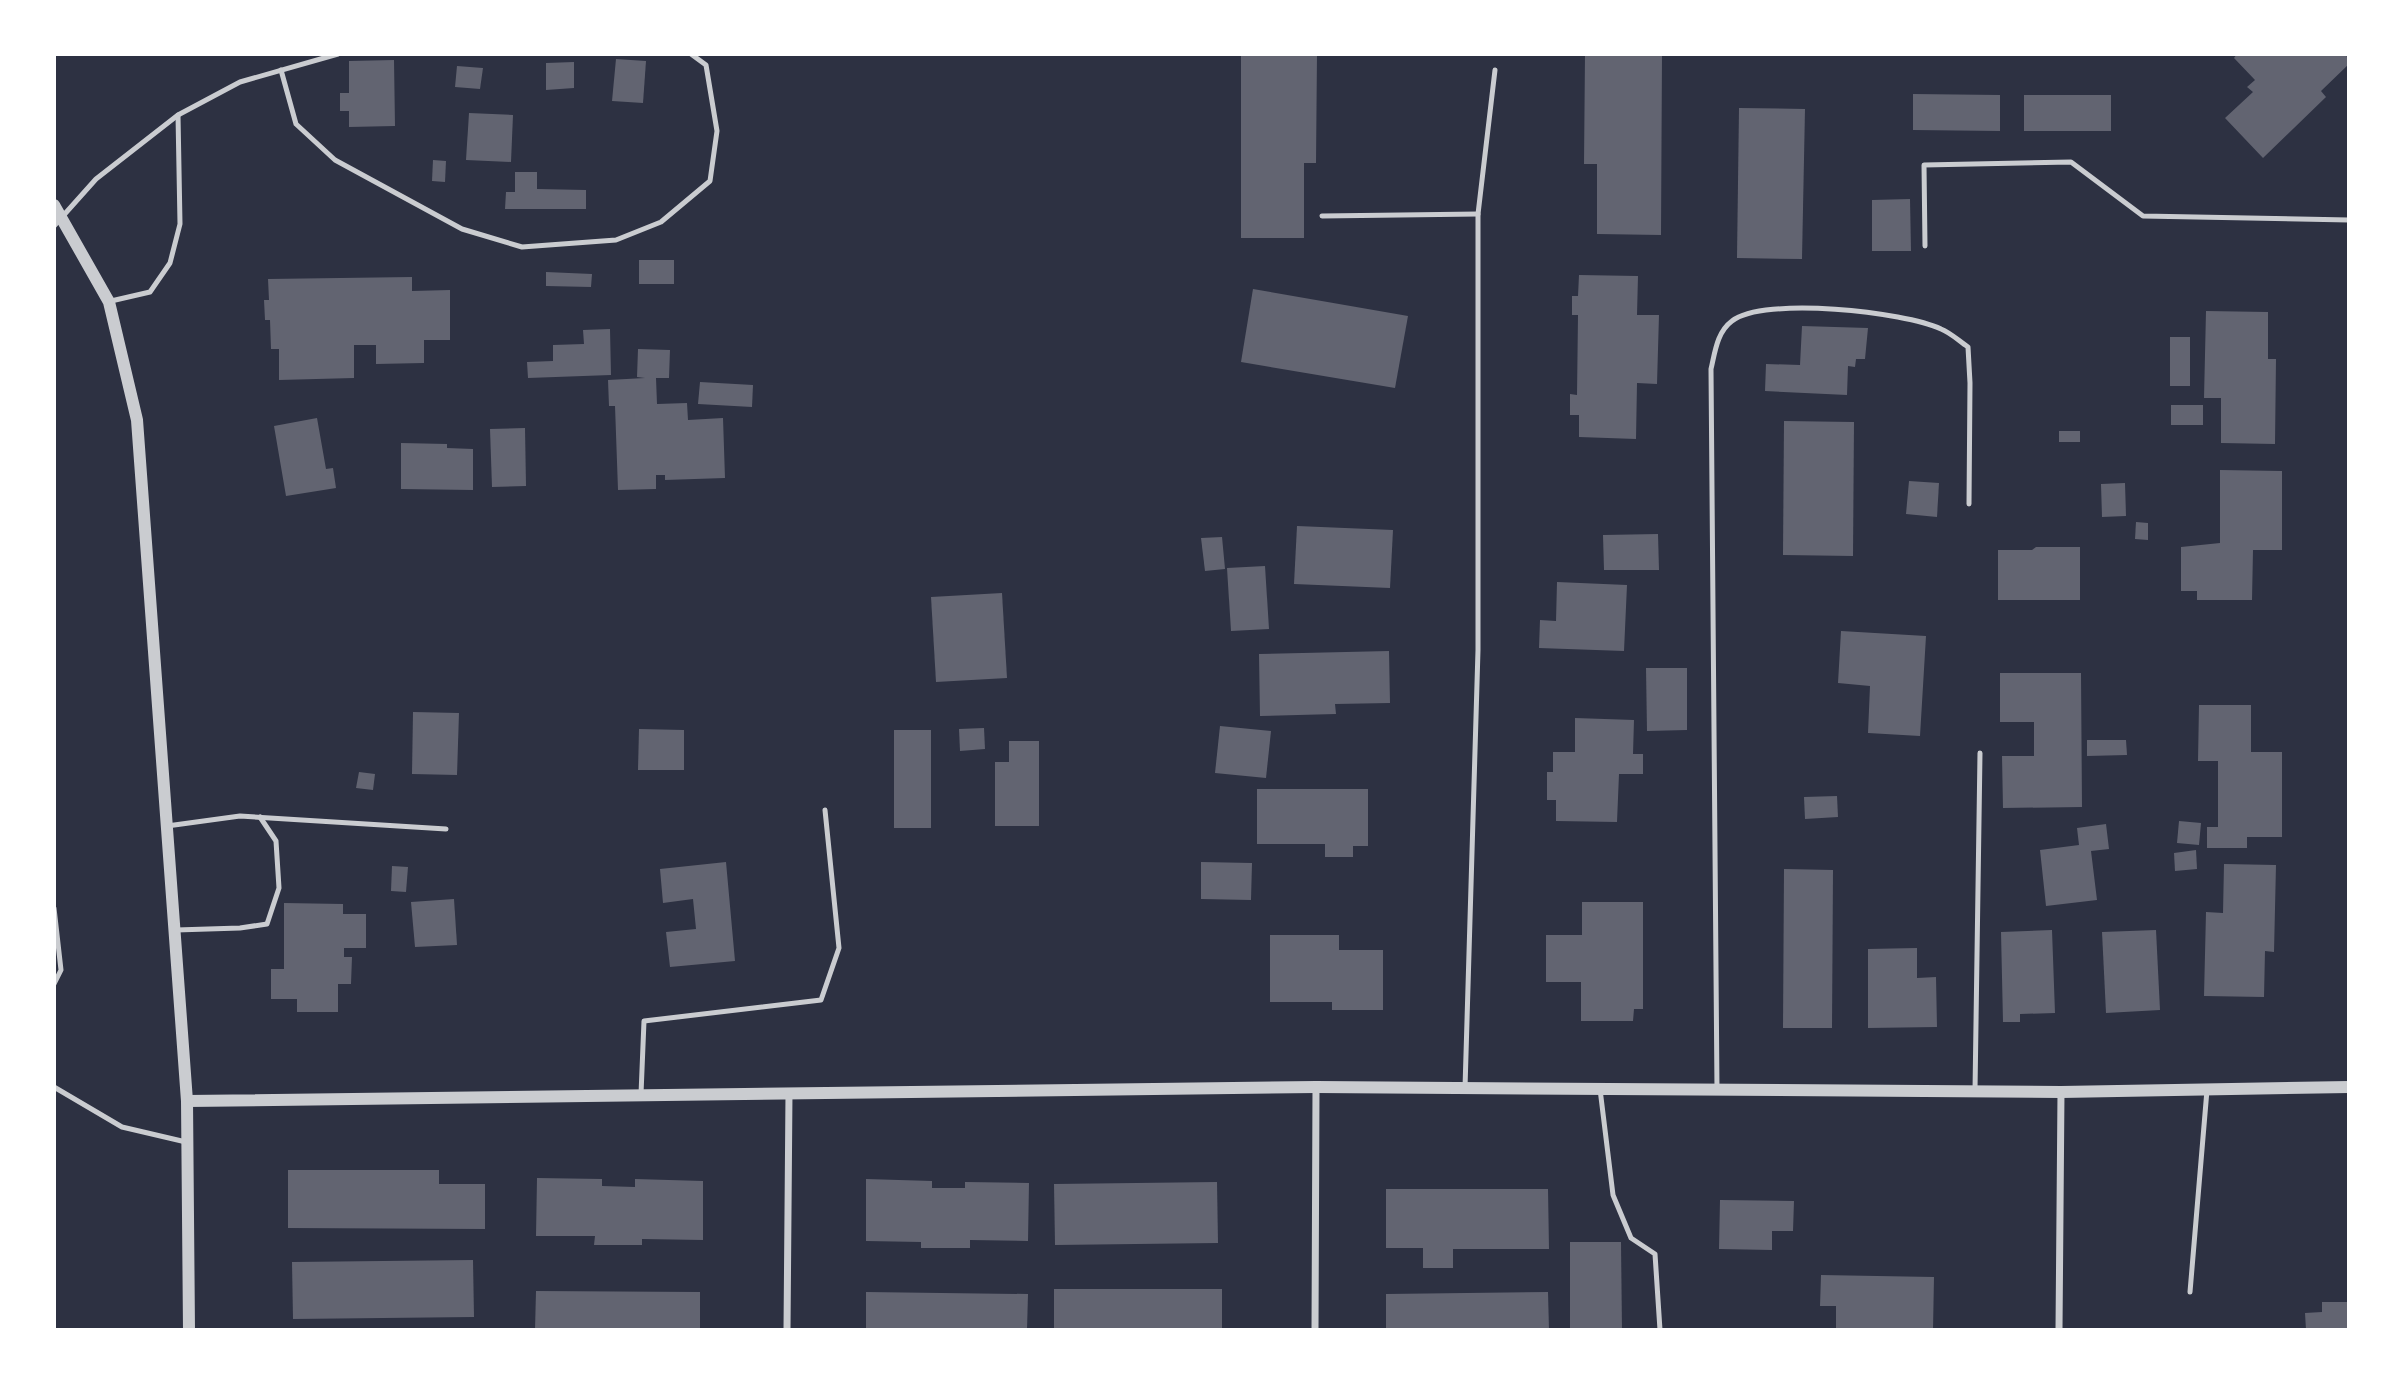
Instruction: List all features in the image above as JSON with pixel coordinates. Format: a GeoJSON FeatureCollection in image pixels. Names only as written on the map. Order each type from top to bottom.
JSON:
{"type":"FeatureCollection","features":[{"type":"Feature","properties":{"kind":"street"},"geometry":{"type":"LineString","coordinates":[[54,205],[59,222],[109,302],[137,420],[187,1101],[189,1330]]}},
{"type":"Feature","properties":{"kind":"street"},"geometry":{"type":"LineString","coordinates":[[1315,1330],[1316,1087]]}},
{"type":"Feature","properties":{"kind":"street"},"geometry":{"type":"LineString","coordinates":[[187,1101],[1316,1087],[2061,1092],[2349,1087]]}},
{"type":"Feature","properties":{"kind":"street"},"geometry":{"type":"LineString","coordinates":[[787,1330],[789,1092]]}},
{"type":"Feature","properties":{"kind":"street"},"geometry":{"type":"LineString","coordinates":[[2059,1330],[2061,1092]]}},
{"type":"Feature","properties":{"kind":"lane"},"geometry":{"type":"LineString","coordinates":[[59,222],[96,179],[178,116],[240,82],[338,54]]}},
{"type":"Feature","properties":{"kind":"lane"},"geometry":{"type":"LineString","coordinates":[[281,70],[296,124],[335,160],[461,229],[523,247],[616,240],[661,222],[709,181],[717,131],[706,65],[691,54]]}},
{"type":"Feature","properties":{"kind":"lane"},"geometry":{"type":"LineString","coordinates":[[1465,1088],[1478,650],[1478,214],[1495,70]]}},
{"type":"Feature","properties":{"kind":"lane"},"geometry":{"type":"LineString","coordinates":[[109,302],[150,292],[170,263],[180,224],[178,116]]}},
{"type":"Feature","properties":{"kind":"lane"},"geometry":{"type":"LineString","coordinates":[[1925,246],[1924,164],[2071,162],[2143,216],[2349,220]]}},
{"type":"Feature","properties":{"kind":"lane"},"geometry":{"type":"LineString","coordinates":[[1322,216],[1478,214]]}},
{"type":"Feature","properties":{"kind":"lane"},"geometry":{"type":"LineString","coordinates":[[1717,1090],[1711,369],[1718,338],[1732,321],[1761,308],[1780,307],[1891,314],[1942,329],[1968,347],[1969,504]]}},
{"type":"Feature","properties":{"kind":"lane"},"geometry":{"type":"LineString","coordinates":[[1975,1091],[1980,753]]}},
{"type":"Feature","properties":{"kind":"lane"},"geometry":{"type":"LineString","coordinates":[[641,1094],[644,1021],[821,1000],[839,948],[825,810]]}},
{"type":"Feature","properties":{"kind":"lane"},"geometry":{"type":"LineString","coordinates":[[167,825],[260,817],[446,829]]}},
{"type":"Feature","properties":{"kind":"lane"},"geometry":{"type":"LineString","coordinates":[[173,930],[240,928],[267,924],[279,888],[276,841],[260,817]]}},
{"type":"Feature","properties":{"kind":"lane"},"geometry":{"type":"LineString","coordinates":[[54,908],[61,970],[54,984]]}},
{"type":"Feature","properties":{"kind":"lane"},"geometry":{"type":"LineString","coordinates":[[54,1087],[122,1126],[186,1142]]}},
{"type":"Feature","properties":{"kind":"lane"},"geometry":{"type":"LineString","coordinates":[[1600,1089],[1612,1195],[1631,1238],[1655,1254],[1660,1330]]}},
{"type":"Feature","properties":{"kind":"lane"},"geometry":{"type":"LineString","coordinates":[[2190,1292],[2207,1090]]}},
{"type":"Feature","properties":{"kind":"building"},"geometry":{"type":"Polygon","coordinates":[[[1241,54],[1317,54],[1316,163],[1304,163],[1304,238],[1241,238],[1241,54]]]}},
{"type":"Feature","properties":{"kind":"building"},"geometry":{"type":"Polygon","coordinates":[[[1585,54],[1662,54],[1661,235],[1597,234],[1597,164],[1584,164],[1585,54]]]}},
{"type":"Feature","properties":{"kind":"building"},"geometry":{"type":"Polygon","coordinates":[[[2237,54],[2346,54],[2349,64],[2321,91],[2326,97],[2263,158],[2225,118],[2253,92],[2247,87],[2255,80],[2234,58],[2237,54]]]}},
{"type":"Feature","properties":{"kind":"building"},"geometry":{"type":"Polygon","coordinates":[[[616,59],[646,61],[643,103],[612,101],[616,59]]]}},
{"type":"Feature","properties":{"kind":"building"},"geometry":{"type":"Polygon","coordinates":[[[394,60],[395,126],[349,127],[349,111],[340,111],[340,93],[349,93],[349,61],[394,60]]]}},
{"type":"Feature","properties":{"kind":"building"},"geometry":{"type":"Polygon","coordinates":[[[574,62],[574,88],[546,90],[546,63],[574,62]]]}},
{"type":"Feature","properties":{"kind":"building"},"geometry":{"type":"Polygon","coordinates":[[[457,66],[483,68],[480,89],[455,87],[457,66]]]}},
{"type":"Feature","properties":{"kind":"building"},"geometry":{"type":"Polygon","coordinates":[[[1913,94],[2000,95],[2000,131],[1913,130],[1913,94]]]}},
{"type":"Feature","properties":{"kind":"building"},"geometry":{"type":"Polygon","coordinates":[[[2024,95],[2111,95],[2111,131],[2024,131],[2024,95]]]}},
{"type":"Feature","properties":{"kind":"building"},"geometry":{"type":"Polygon","coordinates":[[[1739,108],[1805,109],[1802,259],[1737,258],[1739,108]]]}},
{"type":"Feature","properties":{"kind":"building"},"geometry":{"type":"Polygon","coordinates":[[[469,113],[513,115],[511,162],[466,160],[469,113]]]}},
{"type":"Feature","properties":{"kind":"building"},"geometry":{"type":"Polygon","coordinates":[[[433,160],[446,161],[445,182],[432,181],[433,160]]]}},
{"type":"Feature","properties":{"kind":"building"},"geometry":{"type":"Polygon","coordinates":[[[515,172],[537,172],[537,189],[586,190],[586,209],[505,209],[506,192],[515,192],[515,172]]]}},
{"type":"Feature","properties":{"kind":"building"},"geometry":{"type":"Polygon","coordinates":[[[1910,199],[1911,251],[1872,251],[1872,200],[1910,199]]]}},
{"type":"Feature","properties":{"kind":"building"},"geometry":{"type":"Polygon","coordinates":[[[639,260],[674,260],[674,284],[639,284],[639,260]]]}},
{"type":"Feature","properties":{"kind":"building"},"geometry":{"type":"Polygon","coordinates":[[[546,272],[592,274],[591,287],[546,286],[546,272]]]}},
{"type":"Feature","properties":{"kind":"building"},"geometry":{"type":"Polygon","coordinates":[[[1579,275],[1638,276],[1637,315],[1659,315],[1657,384],[1637,383],[1636,439],[1579,437],[1579,415],[1570,415],[1570,394],[1577,395],[1578,315],[1572,315],[1572,296],[1578,296],[1579,275]]]}},
{"type":"Feature","properties":{"kind":"building"},"geometry":{"type":"Polygon","coordinates":[[[412,277],[412,291],[450,290],[450,340],[424,340],[424,363],[376,364],[376,345],[354,345],[354,378],[279,380],[279,349],[271,349],[270,320],[265,320],[264,300],[269,300],[268,279],[412,277]]]}},
{"type":"Feature","properties":{"kind":"building"},"geometry":{"type":"Polygon","coordinates":[[[1253,289],[1408,316],[1395,388],[1241,362],[1253,289]]]}},
{"type":"Feature","properties":{"kind":"building"},"geometry":{"type":"Polygon","coordinates":[[[2206,311],[2268,312],[2268,359],[2276,359],[2275,444],[2221,443],[2221,398],[2204,398],[2206,311]]]}},
{"type":"Feature","properties":{"kind":"building"},"geometry":{"type":"Polygon","coordinates":[[[1802,326],[1868,328],[1865,359],[1856,359],[1855,367],[1848,366],[1847,395],[1765,391],[1766,364],[1800,365],[1802,326]]]}},
{"type":"Feature","properties":{"kind":"building"},"geometry":{"type":"Polygon","coordinates":[[[610,329],[611,375],[528,378],[527,362],[553,361],[553,345],[584,344],[583,330],[610,329]]]}},
{"type":"Feature","properties":{"kind":"building"},"geometry":{"type":"Polygon","coordinates":[[[2170,337],[2190,337],[2190,386],[2170,386],[2170,337]]]}},
{"type":"Feature","properties":{"kind":"building"},"geometry":{"type":"Polygon","coordinates":[[[638,349],[670,350],[669,378],[656,378],[657,404],[687,403],[688,420],[723,418],[725,478],[665,480],[665,475],[656,475],[656,489],[618,490],[615,406],[609,406],[608,380],[645,378],[637,377],[638,349]]]}},
{"type":"Feature","properties":{"kind":"building"},"geometry":{"type":"Polygon","coordinates":[[[700,382],[753,385],[752,407],[698,404],[700,382]]]}},
{"type":"Feature","properties":{"kind":"building"},"geometry":{"type":"Polygon","coordinates":[[[2171,405],[2203,405],[2203,425],[2171,425],[2171,405]]]}},
{"type":"Feature","properties":{"kind":"building"},"geometry":{"type":"Polygon","coordinates":[[[317,418],[326,469],[333,468],[336,488],[286,496],[274,426],[317,418]]]}},
{"type":"Feature","properties":{"kind":"building"},"geometry":{"type":"Polygon","coordinates":[[[1784,421],[1854,422],[1853,556],[1783,555],[1784,421]]]}},
{"type":"Feature","properties":{"kind":"building"},"geometry":{"type":"Polygon","coordinates":[[[525,428],[526,486],[492,487],[490,429],[525,428]]]}},
{"type":"Feature","properties":{"kind":"building"},"geometry":{"type":"Polygon","coordinates":[[[2059,431],[2080,431],[2080,442],[2059,442],[2059,431]]]}},
{"type":"Feature","properties":{"kind":"building"},"geometry":{"type":"Polygon","coordinates":[[[401,443],[447,444],[447,448],[473,449],[473,490],[401,489],[401,443]]]}},
{"type":"Feature","properties":{"kind":"building"},"geometry":{"type":"Polygon","coordinates":[[[2220,470],[2282,471],[2282,550],[2253,550],[2252,600],[2197,600],[2197,591],[2181,591],[2181,547],[2220,543],[2220,470]]]}},
{"type":"Feature","properties":{"kind":"building"},"geometry":{"type":"Polygon","coordinates":[[[1909,481],[1939,483],[1937,517],[1906,514],[1909,481]]]}},
{"type":"Feature","properties":{"kind":"building"},"geometry":{"type":"Polygon","coordinates":[[[2125,483],[2126,516],[2102,517],[2101,484],[2125,483]]]}},
{"type":"Feature","properties":{"kind":"building"},"geometry":{"type":"Polygon","coordinates":[[[2136,522],[2148,523],[2148,540],[2135,539],[2136,522]]]}},
{"type":"Feature","properties":{"kind":"building"},"geometry":{"type":"Polygon","coordinates":[[[1297,526],[1393,530],[1390,588],[1294,584],[1297,526]]]}},
{"type":"Feature","properties":{"kind":"building"},"geometry":{"type":"Polygon","coordinates":[[[1658,534],[1659,570],[1604,570],[1603,535],[1658,534]]]}},
{"type":"Feature","properties":{"kind":"building"},"geometry":{"type":"Polygon","coordinates":[[[1222,537],[1225,569],[1205,571],[1201,538],[1222,537]]]}},
{"type":"Feature","properties":{"kind":"building"},"geometry":{"type":"Polygon","coordinates":[[[2036,547],[2080,547],[2080,600],[1998,600],[1998,550],[2032,550],[2036,547]]]}},
{"type":"Feature","properties":{"kind":"building"},"geometry":{"type":"Polygon","coordinates":[[[1265,566],[1269,629],[1231,631],[1227,568],[1265,566]]]}},
{"type":"Feature","properties":{"kind":"building"},"geometry":{"type":"Polygon","coordinates":[[[1557,582],[1627,585],[1624,651],[1539,648],[1540,620],[1556,621],[1557,582]]]}},
{"type":"Feature","properties":{"kind":"building"},"geometry":{"type":"Polygon","coordinates":[[[1002,593],[1007,678],[936,682],[931,597],[1002,593]]]}},
{"type":"Feature","properties":{"kind":"building"},"geometry":{"type":"Polygon","coordinates":[[[1841,631],[1926,636],[1920,736],[1868,733],[1870,686],[1838,683],[1841,631]]]}},
{"type":"Feature","properties":{"kind":"building"},"geometry":{"type":"Polygon","coordinates":[[[1389,651],[1390,703],[1335,704],[1336,714],[1260,716],[1259,654],[1389,651]]]}},
{"type":"Feature","properties":{"kind":"building"},"geometry":{"type":"Polygon","coordinates":[[[1646,668],[1687,668],[1687,730],[1647,731],[1646,668]]]}},
{"type":"Feature","properties":{"kind":"building"},"geometry":{"type":"Polygon","coordinates":[[[2000,673],[2081,673],[2082,807],[2003,808],[2002,756],[2034,756],[2034,722],[2000,722],[2000,673]]]}},
{"type":"Feature","properties":{"kind":"building"},"geometry":{"type":"Polygon","coordinates":[[[2199,705],[2251,705],[2251,752],[2282,752],[2282,837],[2247,837],[2247,848],[2207,848],[2207,827],[2218,827],[2218,761],[2198,761],[2199,705]]]}},
{"type":"Feature","properties":{"kind":"building"},"geometry":{"type":"Polygon","coordinates":[[[413,712],[459,713],[457,775],[412,774],[413,712]]]}},
{"type":"Feature","properties":{"kind":"building"},"geometry":{"type":"Polygon","coordinates":[[[1575,718],[1634,720],[1633,754],[1643,754],[1643,774],[1619,774],[1617,822],[1556,821],[1556,800],[1547,800],[1547,772],[1553,772],[1553,752],[1575,752],[1575,718]]]}},
{"type":"Feature","properties":{"kind":"building"},"geometry":{"type":"Polygon","coordinates":[[[1220,726],[1271,731],[1266,778],[1215,773],[1220,726]]]}},
{"type":"Feature","properties":{"kind":"building"},"geometry":{"type":"Polygon","coordinates":[[[984,728],[985,749],[960,751],[959,729],[984,728]]]}},
{"type":"Feature","properties":{"kind":"building"},"geometry":{"type":"Polygon","coordinates":[[[639,729],[684,730],[684,770],[638,770],[639,729]]]}},
{"type":"Feature","properties":{"kind":"building"},"geometry":{"type":"Polygon","coordinates":[[[894,730],[931,730],[931,828],[894,828],[894,730]]]}},
{"type":"Feature","properties":{"kind":"building"},"geometry":{"type":"Polygon","coordinates":[[[2087,740],[2126,740],[2127,755],[2087,756],[2087,740]]]}},
{"type":"Feature","properties":{"kind":"building"},"geometry":{"type":"Polygon","coordinates":[[[1009,741],[1039,741],[1039,826],[995,826],[995,762],[1009,762],[1009,741]]]}},
{"type":"Feature","properties":{"kind":"building"},"geometry":{"type":"Polygon","coordinates":[[[359,772],[375,774],[373,790],[356,788],[359,772]]]}},
{"type":"Feature","properties":{"kind":"building"},"geometry":{"type":"Polygon","coordinates":[[[1257,789],[1368,789],[1368,846],[1353,846],[1353,857],[1325,857],[1325,844],[1257,844],[1257,789]]]}},
{"type":"Feature","properties":{"kind":"building"},"geometry":{"type":"Polygon","coordinates":[[[1837,796],[1838,817],[1805,819],[1804,797],[1837,796]]]}},
{"type":"Feature","properties":{"kind":"building"},"geometry":{"type":"Polygon","coordinates":[[[2179,821],[2201,823],[2199,845],[2177,843],[2179,821]]]}},
{"type":"Feature","properties":{"kind":"building"},"geometry":{"type":"Polygon","coordinates":[[[2106,824],[2109,849],[2091,851],[2097,900],[2046,906],[2040,850],[2079,845],[2077,828],[2106,824]]]}},
{"type":"Feature","properties":{"kind":"building"},"geometry":{"type":"Polygon","coordinates":[[[2196,850],[2197,869],[2175,871],[2174,853],[2196,850]]]}},
{"type":"Feature","properties":{"kind":"building"},"geometry":{"type":"Polygon","coordinates":[[[726,862],[735,961],[670,967],[666,932],[696,929],[693,899],[663,903],[660,869],[726,862]]]}},
{"type":"Feature","properties":{"kind":"building"},"geometry":{"type":"Polygon","coordinates":[[[1201,862],[1252,863],[1251,900],[1201,899],[1201,862]]]}},
{"type":"Feature","properties":{"kind":"building"},"geometry":{"type":"Polygon","coordinates":[[[2224,864],[2276,865],[2274,952],[2265,951],[2264,997],[2204,996],[2206,912],[2223,913],[2224,864]]]}},
{"type":"Feature","properties":{"kind":"building"},"geometry":{"type":"Polygon","coordinates":[[[392,866],[408,867],[406,892],[391,891],[392,866]]]}},
{"type":"Feature","properties":{"kind":"building"},"geometry":{"type":"Polygon","coordinates":[[[1784,869],[1833,870],[1832,1028],[1783,1028],[1784,869]]]}},
{"type":"Feature","properties":{"kind":"building"},"geometry":{"type":"Polygon","coordinates":[[[454,899],[457,945],[415,947],[411,902],[454,899]]]}},
{"type":"Feature","properties":{"kind":"building"},"geometry":{"type":"Polygon","coordinates":[[[1582,902],[1643,902],[1643,1009],[1634,1009],[1633,1021],[1581,1021],[1581,982],[1546,982],[1546,935],[1582,935],[1582,902]]]}},
{"type":"Feature","properties":{"kind":"building"},"geometry":{"type":"Polygon","coordinates":[[[284,903],[343,904],[343,914],[366,914],[366,948],[344,948],[344,957],[352,957],[351,984],[338,984],[338,1012],[297,1012],[297,999],[271,999],[271,969],[284,969],[284,903]]]}},
{"type":"Feature","properties":{"kind":"building"},"geometry":{"type":"Polygon","coordinates":[[[2052,930],[2055,1013],[2020,1014],[2020,1022],[2003,1022],[2001,932],[2052,930]]]}},
{"type":"Feature","properties":{"kind":"building"},"geometry":{"type":"Polygon","coordinates":[[[2156,930],[2160,1010],[2106,1013],[2102,932],[2156,930]]]}},
{"type":"Feature","properties":{"kind":"building"},"geometry":{"type":"Polygon","coordinates":[[[1270,935],[1339,935],[1339,950],[1383,950],[1383,1010],[1332,1010],[1332,1002],[1270,1002],[1270,935]]]}},
{"type":"Feature","properties":{"kind":"building"},"geometry":{"type":"Polygon","coordinates":[[[1917,948],[1917,978],[1936,977],[1937,1027],[1868,1028],[1868,949],[1917,948]]]}},
{"type":"Feature","properties":{"kind":"building"},"geometry":{"type":"Polygon","coordinates":[[[288,1170],[439,1170],[439,1184],[485,1184],[485,1229],[288,1228],[288,1170]]]}},
{"type":"Feature","properties":{"kind":"building"},"geometry":{"type":"Polygon","coordinates":[[[537,1178],[602,1179],[602,1186],[635,1187],[635,1179],[703,1181],[703,1240],[642,1239],[642,1245],[594,1245],[595,1236],[536,1236],[537,1178]]]}},
{"type":"Feature","properties":{"kind":"building"},"geometry":{"type":"Polygon","coordinates":[[[866,1179],[932,1181],[932,1188],[965,1188],[965,1182],[1029,1183],[1028,1241],[970,1240],[970,1248],[921,1248],[921,1242],[866,1241],[866,1179]]]}},
{"type":"Feature","properties":{"kind":"building"},"geometry":{"type":"Polygon","coordinates":[[[1217,1182],[1218,1243],[1055,1245],[1054,1184],[1217,1182]]]}},
{"type":"Feature","properties":{"kind":"building"},"geometry":{"type":"Polygon","coordinates":[[[1386,1189],[1548,1189],[1549,1249],[1453,1249],[1453,1268],[1423,1268],[1423,1248],[1386,1248],[1386,1189]]]}},
{"type":"Feature","properties":{"kind":"building"},"geometry":{"type":"Polygon","coordinates":[[[1720,1200],[1794,1201],[1793,1231],[1772,1231],[1772,1250],[1719,1249],[1720,1200]]]}},
{"type":"Feature","properties":{"kind":"building"},"geometry":{"type":"Polygon","coordinates":[[[1570,1242],[1621,1242],[1622,1330],[1570,1330],[1570,1242]]]}},
{"type":"Feature","properties":{"kind":"building"},"geometry":{"type":"Polygon","coordinates":[[[473,1260],[474,1317],[293,1319],[292,1262],[473,1260]]]}},
{"type":"Feature","properties":{"kind":"building"},"geometry":{"type":"Polygon","coordinates":[[[1821,1275],[1934,1277],[1933,1330],[1836,1330],[1836,1306],[1820,1306],[1821,1275]]]}},
{"type":"Feature","properties":{"kind":"building"},"geometry":{"type":"Polygon","coordinates":[[[1054,1289],[1222,1289],[1222,1330],[1054,1330],[1054,1289]]]}},
{"type":"Feature","properties":{"kind":"building"},"geometry":{"type":"Polygon","coordinates":[[[536,1291],[700,1292],[700,1330],[535,1330],[536,1291]]]}},
{"type":"Feature","properties":{"kind":"building"},"geometry":{"type":"Polygon","coordinates":[[[866,1292],[1028,1294],[1027,1330],[866,1330],[866,1292]]]}},
{"type":"Feature","properties":{"kind":"building"},"geometry":{"type":"Polygon","coordinates":[[[1548,1292],[1549,1330],[1386,1330],[1386,1294],[1548,1292]]]}},
{"type":"Feature","properties":{"kind":"building"},"geometry":{"type":"Polygon","coordinates":[[[2322,1302],[2349,1302],[2349,1330],[2306,1330],[2305,1313],[2322,1312],[2322,1302]]]}}]}
